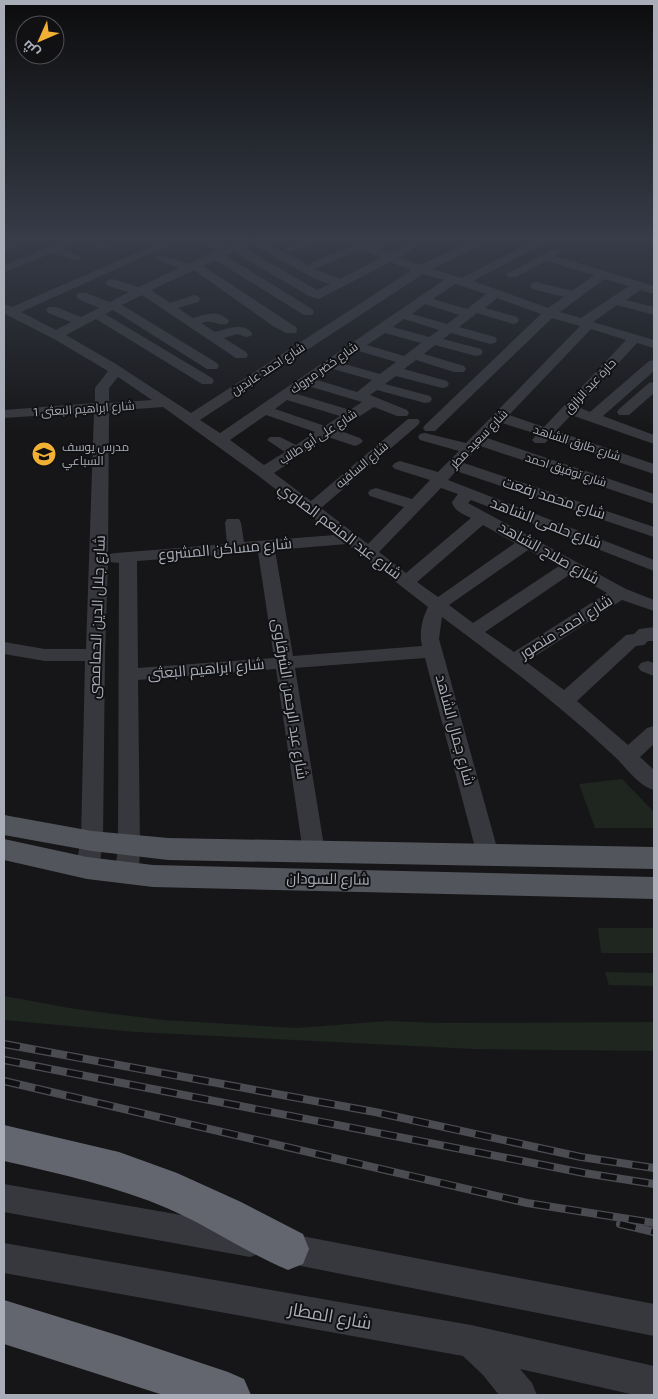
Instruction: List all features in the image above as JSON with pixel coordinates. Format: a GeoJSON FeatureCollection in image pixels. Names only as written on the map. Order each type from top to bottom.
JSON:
{"type":"FeatureCollection","features":[{"type":"Feature","properties":{"kind":"highway"},"geometry":{"type":"LineString","coordinates":[[4,1144],[77,1159],[162,1187],[238,1221],[288,1248]]}},
{"type":"Feature","properties":{"kind":"highway"},"geometry":{"type":"LineString","coordinates":[[4,1322],[228,1395]]}},
{"type":"Feature","properties":{"kind":"main road","name":"شارع السودان"},"geometry":{"type":"LineString","coordinates":[[4,825],[89,854]]}},
{"type":"Feature","properties":{"kind":"main road","name":"شارع السودان"},"geometry":{"type":"LineString","coordinates":[[128,860],[168,849],[654,858]]}},
{"type":"Feature","properties":{"kind":"main road","name":"شارع السودان"},"geometry":{"type":"LineString","coordinates":[[4,850],[89,854],[128,860],[179,877],[654,888]]}},
{"type":"Feature","properties":{"kind":"main road"},"geometry":{"type":"LineString","coordinates":[[531,856],[535,885]]}},
{"type":"Feature","properties":{"kind":"street"},"geometry":{"type":"LineString","coordinates":[[103,303],[111,306],[212,366]]}},
{"type":"Feature","properties":{"kind":"street"},"geometry":{"type":"LineString","coordinates":[[57,335],[116,303]]}},
{"type":"Feature","properties":{"kind":"street"},"geometry":{"type":"LineString","coordinates":[[162,303],[241,355]]}},
{"type":"Feature","properties":{"kind":"street"},"geometry":{"type":"LineString","coordinates":[[168,307],[180,303]]}},
{"type":"Feature","properties":{"kind":"street"},"geometry":{"type":"LineString","coordinates":[[248,303],[291,330]]}},
{"type":"Feature","properties":{"kind":"street"},"geometry":{"type":"LineString","coordinates":[[298,303],[308,312]]}},
{"type":"Feature","properties":{"kind":"street","name":"شارع احمد عابدين"},"geometry":{"type":"LineString","coordinates":[[190,420],[369,303]]}},
{"type":"Feature","properties":{"kind":"street","name":"شارع خضر مبروك"},"geometry":{"type":"LineString","coordinates":[[219,441],[419,303]]}},
{"type":"Feature","properties":{"kind":"street"},"geometry":{"type":"LineString","coordinates":[[438,303],[513,320]]}},
{"type":"Feature","properties":{"kind":"street","name":"شارع على أبو طالب"},"geometry":{"type":"LineString","coordinates":[[263,473],[351,415],[384,378],[483,303]]}},
{"type":"Feature","properties":{"kind":"street"},"geometry":{"type":"LineString","coordinates":[[522,303],[654,344]]}},
{"type":"Feature","properties":{"kind":"street"},"geometry":{"type":"LineString","coordinates":[[550,313],[563,303]]}},
{"type":"Feature","properties":{"kind":"street","name":"شارع سعيد مطر"},"geometry":{"type":"LineString","coordinates":[[369,553],[500,417],[585,324],[613,303]]}},
{"type":"Feature","properties":{"kind":"street"},"geometry":{"type":"LineString","coordinates":[[625,303],[654,311]]}},
{"type":"Feature","properties":{"kind":"street","name":"شارع عبد المنعم الصاوي"},"geometry":{"type":"LineString","coordinates":[[7,306],[165,403],[311,508],[472,632],[565,700],[628,756],[654,783]]}},
{"type":"Feature","properties":{"kind":"street"},"geometry":{"type":"LineString","coordinates":[[52,310],[81,322]]}},
{"type":"Feature","properties":{"kind":"street","name":"شارع توفيق احمد"},"geometry":{"type":"LineString","coordinates":[[550,313],[428,433],[524,456],[654,499]]}},
{"type":"Feature","properties":{"kind":"street"},"geometry":{"type":"LineString","coordinates":[[96,314],[207,381]]}},
{"type":"Feature","properties":{"kind":"street"},"geometry":{"type":"LineString","coordinates":[[402,315],[490,340]]}},
{"type":"Feature","properties":{"kind":"street"},"geometry":{"type":"LineString","coordinates":[[191,322],[213,316],[224,321]]}},
{"type":"Feature","properties":{"kind":"street"},"geometry":{"type":"LineString","coordinates":[[382,328],[476,352]]}},
{"type":"Feature","properties":{"kind":"street"},"geometry":{"type":"LineString","coordinates":[[214,337],[237,330],[246,333]]}},
{"type":"Feature","properties":{"kind":"street","name":"حارة عبد الرازق"},"geometry":{"type":"LineString","coordinates":[[524,456],[635,338]]}},
{"type":"Feature","properties":{"kind":"street"},"geometry":{"type":"LineString","coordinates":[[358,346],[459,369]]}},
{"type":"Feature","properties":{"kind":"street"},"geometry":{"type":"LineString","coordinates":[[330,364],[384,378],[442,384]]}},
{"type":"Feature","properties":{"kind":"street"},"geometry":{"type":"LineString","coordinates":[[592,418],[654,364]]}},
{"type":"Feature","properties":{"kind":"street","name":"شارع جلال الدين الحمامصى"},"geometry":{"type":"LineString","coordinates":[[89,854],[94,731],[94,655],[99,559],[102,388],[116,372]]}},
{"type":"Feature","properties":{"kind":"street"},"geometry":{"type":"LineString","coordinates":[[384,378],[425,399]]}},
{"type":"Feature","properties":{"kind":"street"},"geometry":{"type":"LineString","coordinates":[[307,380],[366,398]]}},
{"type":"Feature","properties":{"kind":"street"},"geometry":{"type":"LineString","coordinates":[[624,412],[654,386]]}},
{"type":"Feature","properties":{"kind":"street"},"geometry":{"type":"LineString","coordinates":[[285,396],[351,415]]}},
{"type":"Feature","properties":{"kind":"street","name":"شارع الساقيه"},"geometry":{"type":"LineString","coordinates":[[311,508],[407,418],[366,398]]}},
{"type":"Feature","properties":{"kind":"street","name":"شارع ابراهيم البعثى 1"},"geometry":{"type":"LineString","coordinates":[[4,414],[165,403]]}},
{"type":"Feature","properties":{"kind":"street"},"geometry":{"type":"LineString","coordinates":[[569,409],[654,440]]}},
{"type":"Feature","properties":{"kind":"street"},"geometry":{"type":"LineString","coordinates":[[264,410],[354,441]]}},
{"type":"Feature","properties":{"kind":"street","name":"شارع طارق الشاهد"},"geometry":{"type":"LineString","coordinates":[[500,417],[654,468]]}},
{"type":"Feature","properties":{"kind":"street"},"geometry":{"type":"LineString","coordinates":[[275,440],[296,451]]}},
{"type":"Feature","properties":{"kind":"street","name":"شارع محمد رفعت"},"geometry":{"type":"LineString","coordinates":[[453,465],[654,532]]}},
{"type":"Feature","properties":{"kind":"street","name":"شارع حلمى الشاهد"},"geometry":{"type":"LineString","coordinates":[[400,466],[654,566]]}},
{"type":"Feature","properties":{"kind":"street","name":"شارع صلاح الشاهد"},"geometry":{"type":"LineString","coordinates":[[469,492],[459,505],[527,543],[572,565],[620,593],[654,606]]}},
{"type":"Feature","properties":{"kind":"street"},"geometry":{"type":"LineString","coordinates":[[376,494],[415,505]]}},
{"type":"Feature","properties":{"kind":"street"},"geometry":{"type":"LineString","coordinates":[[406,582],[483,517]]}},
{"type":"Feature","properties":{"kind":"street"},"geometry":{"type":"LineString","coordinates":[[233,523],[236,548]]}},
{"type":"Feature","properties":{"kind":"street","name":"شارع مساكن المشروع"},"geometry":{"type":"LineString","coordinates":[[99,559],[350,539]]}},
{"type":"Feature","properties":{"kind":"street"},"geometry":{"type":"LineString","coordinates":[[438,605],[527,543]]}},
{"type":"Feature","properties":{"kind":"street","name":"شارع عبد الرحمن الشرقاوى"},"geometry":{"type":"LineString","coordinates":[[266,545],[314,852]]}},
{"type":"Feature","properties":{"kind":"street","name":"شارع جلال الدين الحمامصى"},"geometry":{"type":"LineString","coordinates":[[128,557],[128,860]]}},
{"type":"Feature","properties":{"kind":"street"},"geometry":{"type":"LineString","coordinates":[[472,632],[572,565]]}},
{"type":"Feature","properties":{"kind":"street","name":"شارع احمد منصور"},"geometry":{"type":"LineString","coordinates":[[512,662],[620,593]]}},
{"type":"Feature","properties":{"kind":"street","name":"شارع جمال الشاهد"},"geometry":{"type":"LineString","coordinates":[[438,605],[432,616],[430,627],[434,650],[488,855]]}},
{"type":"Feature","properties":{"kind":"street"},"geometry":{"type":"LineString","coordinates":[[565,700],[633,639],[637,641],[646,634],[651,636],[654,633]]}},
{"type":"Feature","properties":{"kind":"street"},"geometry":{"type":"LineString","coordinates":[[4,648],[45,655],[94,655]]}},
{"type":"Feature","properties":{"kind":"street","name":"شارع ابراهيم البعثى"},"geometry":{"type":"LineString","coordinates":[[128,675],[434,650]]}},
{"type":"Feature","properties":{"kind":"street"},"geometry":{"type":"LineString","coordinates":[[94,731],[127,729]]}},
{"type":"Feature","properties":{"kind":"street"},"geometry":{"type":"LineString","coordinates":[[628,756],[654,733]]}},
{"type":"Feature","properties":{"kind":"street"},"geometry":{"type":"LineString","coordinates":[[4,1198],[288,1248],[654,1320]]}},
{"type":"Feature","properties":{"kind":"street","name":"شارع المطار"},"geometry":{"type":"LineString","coordinates":[[4,1258],[471,1341],[654,1383]]}},
{"type":"Feature","properties":{"kind":"street"},"geometry":{"type":"LineString","coordinates":[[471,1341],[495,1363],[520,1395]]}},
{"type":"Feature","properties":{"kind":"shaded area"},"geometry":{"type":"Polygon","coordinates":[[[622,779],[654,812],[654,828],[595,828],[579,784],[622,779]]]}},
{"type":"Feature","properties":{"kind":"shaded area"},"geometry":{"type":"Polygon","coordinates":[[[598,928],[654,928],[654,953],[601,953],[598,928]]]}},
{"type":"Feature","properties":{"kind":"shaded area"},"geometry":{"type":"Polygon","coordinates":[[[605,972],[654,973],[654,986],[609,985],[605,972]]]}},
{"type":"Feature","properties":{"kind":"shaded area"},"geometry":{"type":"Polygon","coordinates":[[[4,996],[75,1009],[163,1020],[297,1028],[387,1021],[441,1023],[654,1022],[654,1051],[473,1049],[136,1032],[4,1020],[4,996]]]}},
{"type":"Feature","properties":{"kind":"railway"},"geometry":{"type":"LineString","coordinates":[[4,1044],[375,1112],[581,1157],[654,1168]]}},
{"type":"Feature","properties":{"kind":"railway"},"geometry":{"type":"LineString","coordinates":[[4,1060],[584,1173],[654,1184]]}},
{"type":"Feature","properties":{"kind":"railway"},"geometry":{"type":"LineString","coordinates":[[4,1081],[527,1203],[654,1223]]}},
{"type":"Feature","properties":{"kind":"railway"},"geometry":{"type":"LineString","coordinates":[[620,1224],[654,1232]]}},
{"type":"Feature","properties":{"kind":"place","name":"مدرس يوسف السباعي"},"geometry":{"type":"Point","coordinates":[44,454]}}]}
